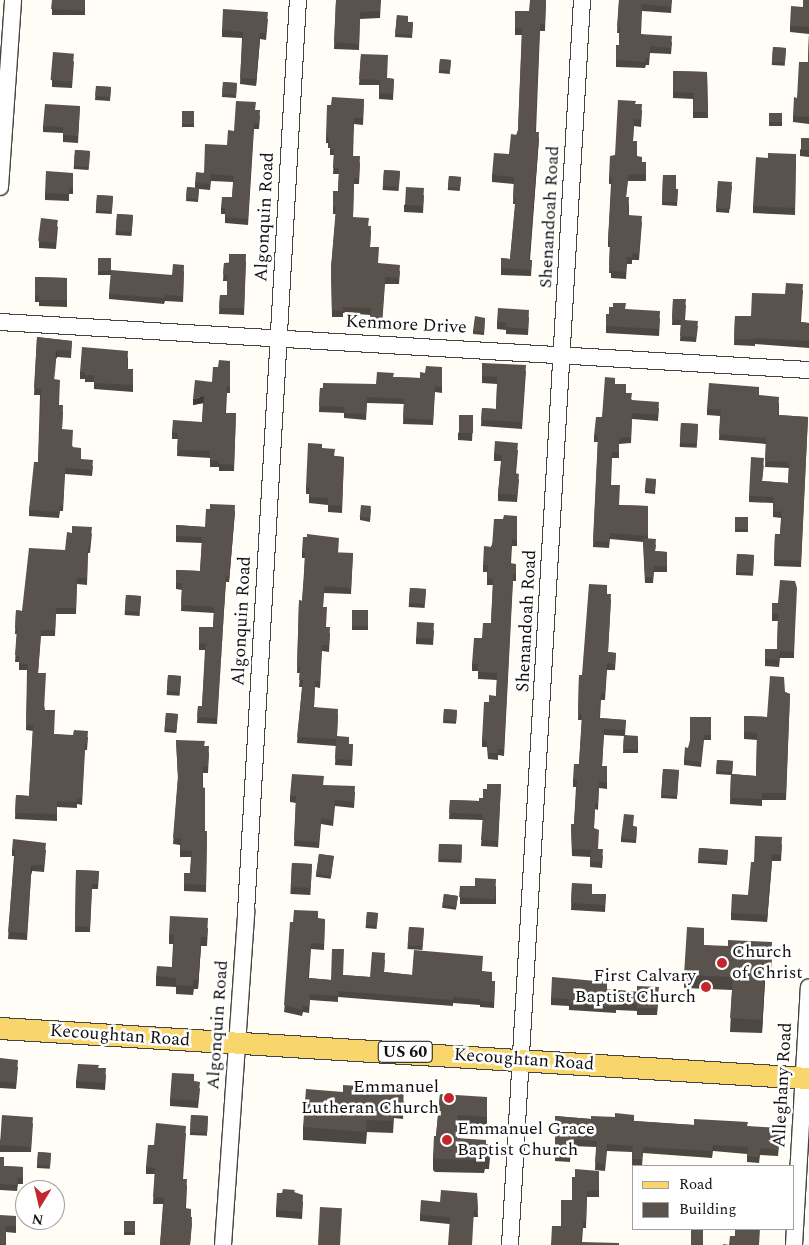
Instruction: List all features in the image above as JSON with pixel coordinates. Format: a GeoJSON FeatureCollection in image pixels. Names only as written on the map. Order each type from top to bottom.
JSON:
{"type":"FeatureCollection","features":[{"type":"Feature","properties":{"kind":"main road","name":"Kecoughtan Road"},"geometry":{"type":"LineString","coordinates":[[0,1028],[806,1078]]}},
{"type":"Feature","properties":{"kind":"street"},"geometry":{"type":"LineString","coordinates":[[0,187],[3,112],[12,0]]}},
{"type":"Feature","properties":{"kind":"street","name":"Algonquin Road"},"geometry":{"type":"LineString","coordinates":[[223,1245],[246,912],[277,338],[298,0]]}},
{"type":"Feature","properties":{"kind":"street","name":"Shenandoah Road"},"geometry":{"type":"LineString","coordinates":[[510,1245],[582,0]]}},
{"type":"Feature","properties":{"kind":"street","name":"Kenmore Drive"},"geometry":{"type":"LineString","coordinates":[[0,322],[809,370]]}},
{"type":"Feature","properties":{"kind":"street","name":"Alleghany Road"},"geometry":{"type":"LineString","coordinates":[[794,1245],[806,1078],[809,987]]}},
{"type":"Feature","properties":{"kind":"building"},"geometry":{"type":"Polygon","coordinates":[[[52,0],[85,0],[84,11],[51,9],[52,0]]]}},
{"type":"Feature","properties":{"kind":"building"},"geometry":{"type":"Polygon","coordinates":[[[336,0],[380,0],[380,11],[360,12],[359,44],[334,42],[336,0]]]}},
{"type":"Feature","properties":{"kind":"building"},"geometry":{"type":"Polygon","coordinates":[[[530,0],[546,0],[545,24],[540,24],[535,132],[539,132],[529,260],[532,260],[531,270],[501,268],[501,258],[510,259],[516,198],[513,198],[514,177],[492,175],[494,153],[509,154],[511,134],[517,135],[522,28],[515,28],[515,11],[529,11],[530,0]]]}},
{"type":"Feature","properties":{"kind":"building"},"geometry":{"type":"Polygon","coordinates":[[[619,0],[671,0],[671,7],[642,4],[640,34],[672,36],[671,48],[650,46],[649,58],[646,58],[645,62],[616,60],[616,45],[619,45],[620,27],[617,27],[619,0]]]}},
{"type":"Feature","properties":{"kind":"building"},"geometry":{"type":"Polygon","coordinates":[[[803,0],[809,0],[809,27],[790,26],[791,6],[803,7],[803,0]]]}},
{"type":"Feature","properties":{"kind":"building"},"geometry":{"type":"Polygon","coordinates":[[[223,9],[268,12],[266,33],[260,33],[256,79],[240,78],[243,32],[222,30],[223,9]]]}},
{"type":"Feature","properties":{"kind":"building"},"geometry":{"type":"Polygon","coordinates":[[[397,15],[408,16],[408,22],[413,22],[412,35],[395,34],[397,15]]]}},
{"type":"Feature","properties":{"kind":"building"},"geometry":{"type":"Polygon","coordinates":[[[809,34],[809,117],[793,116],[794,97],[797,98],[799,62],[808,62],[809,34]]]}},
{"type":"Feature","properties":{"kind":"building"},"geometry":{"type":"Polygon","coordinates":[[[773,47],[786,48],[785,63],[772,62],[773,47]]]}},
{"type":"Feature","properties":{"kind":"building"},"geometry":{"type":"Polygon","coordinates":[[[53,52],[74,54],[71,82],[51,80],[53,52]]]}},
{"type":"Feature","properties":{"kind":"building"},"geometry":{"type":"Polygon","coordinates":[[[361,54],[388,55],[387,78],[394,79],[393,94],[379,93],[380,80],[359,79],[361,54]]]}},
{"type":"Feature","properties":{"kind":"building"},"geometry":{"type":"Polygon","coordinates":[[[440,59],[451,60],[450,71],[439,70],[440,59]]]}},
{"type":"Feature","properties":{"kind":"building"},"geometry":{"type":"Polygon","coordinates":[[[673,71],[707,72],[708,112],[693,112],[694,93],[673,92],[673,71]]]}},
{"type":"Feature","properties":{"kind":"building"},"geometry":{"type":"Polygon","coordinates":[[[223,82],[237,83],[236,95],[222,94],[223,82]]]}},
{"type":"Feature","properties":{"kind":"building"},"geometry":{"type":"Polygon","coordinates":[[[96,86],[111,87],[110,97],[95,96],[96,86]]]}},
{"type":"Feature","properties":{"kind":"building"},"geometry":{"type":"Polygon","coordinates":[[[332,97],[364,99],[363,118],[354,118],[352,156],[360,156],[359,178],[354,178],[353,217],[369,218],[368,226],[371,226],[370,247],[379,247],[378,263],[400,265],[399,278],[385,277],[382,319],[370,318],[371,308],[343,307],[343,311],[332,310],[331,268],[336,207],[333,207],[333,191],[338,191],[339,168],[333,168],[334,149],[330,149],[329,137],[326,137],[327,105],[331,105],[332,97]]]}},
{"type":"Feature","properties":{"kind":"building"},"geometry":{"type":"Polygon","coordinates":[[[618,100],[636,101],[635,104],[642,104],[641,120],[634,119],[633,141],[637,141],[637,156],[642,157],[642,162],[646,162],[646,174],[628,175],[626,197],[629,197],[628,215],[642,216],[639,254],[632,253],[632,257],[627,257],[626,272],[611,271],[611,266],[609,266],[610,241],[608,241],[612,178],[609,177],[610,156],[615,155],[618,100]]]}},
{"type":"Feature","properties":{"kind":"building"},"geometry":{"type":"Polygon","coordinates":[[[236,101],[256,102],[255,110],[260,110],[259,123],[254,123],[248,219],[225,217],[225,208],[221,208],[222,197],[232,197],[234,176],[211,174],[210,184],[195,183],[196,172],[204,173],[205,144],[227,145],[228,130],[234,131],[236,101]]]}},
{"type":"Feature","properties":{"kind":"building"},"geometry":{"type":"Polygon","coordinates":[[[45,104],[80,106],[78,136],[63,135],[63,127],[43,126],[45,104]]]}},
{"type":"Feature","properties":{"kind":"building"},"geometry":{"type":"Polygon","coordinates":[[[182,111],[194,111],[194,124],[182,124],[182,111]]]}},
{"type":"Feature","properties":{"kind":"building"},"geometry":{"type":"Polygon","coordinates":[[[769,113],[782,113],[782,122],[769,122],[769,113]]]}},
{"type":"Feature","properties":{"kind":"building"},"geometry":{"type":"Polygon","coordinates":[[[801,138],[809,138],[809,150],[801,150],[801,138]]]}},
{"type":"Feature","properties":{"kind":"building"},"geometry":{"type":"Polygon","coordinates":[[[75,150],[90,151],[89,167],[74,166],[75,150]]]}},
{"type":"Feature","properties":{"kind":"building"},"geometry":{"type":"Polygon","coordinates":[[[768,153],[796,154],[795,208],[753,206],[756,157],[768,158],[768,153]]]}},
{"type":"Feature","properties":{"kind":"building"},"geometry":{"type":"Polygon","coordinates":[[[384,170],[400,171],[399,187],[383,186],[384,170]]]}},
{"type":"Feature","properties":{"kind":"building"},"geometry":{"type":"Polygon","coordinates":[[[46,171],[73,173],[73,188],[69,187],[69,194],[45,193],[46,171]]]}},
{"type":"Feature","properties":{"kind":"building"},"geometry":{"type":"Polygon","coordinates":[[[663,175],[676,175],[677,202],[662,202],[663,175]]]}},
{"type":"Feature","properties":{"kind":"building"},"geometry":{"type":"Polygon","coordinates":[[[449,176],[461,177],[460,188],[448,187],[449,176]]]}},
{"type":"Feature","properties":{"kind":"building"},"geometry":{"type":"Polygon","coordinates":[[[718,181],[732,182],[730,209],[716,208],[718,181]]]}},
{"type":"Feature","properties":{"kind":"building"},"geometry":{"type":"Polygon","coordinates":[[[187,187],[199,188],[198,199],[186,198],[187,187]]]}},
{"type":"Feature","properties":{"kind":"building"},"geometry":{"type":"Polygon","coordinates":[[[406,187],[424,188],[423,206],[405,205],[406,187]]]}},
{"type":"Feature","properties":{"kind":"building"},"geometry":{"type":"Polygon","coordinates":[[[97,195],[113,196],[112,211],[96,210],[97,195]]]}},
{"type":"Feature","properties":{"kind":"building"},"geometry":{"type":"Polygon","coordinates":[[[117,214],[133,215],[132,232],[116,231],[117,214]]]}},
{"type":"Feature","properties":{"kind":"building"},"geometry":{"type":"Polygon","coordinates":[[[41,218],[58,220],[55,243],[38,241],[41,218]]]}},
{"type":"Feature","properties":{"kind":"building"},"geometry":{"type":"Polygon","coordinates":[[[229,254],[246,254],[244,308],[219,308],[220,295],[227,295],[227,275],[223,274],[224,263],[229,263],[229,254]]]}},
{"type":"Feature","properties":{"kind":"building"},"geometry":{"type":"Polygon","coordinates":[[[98,258],[111,258],[111,271],[98,271],[98,258]]]}},
{"type":"Feature","properties":{"kind":"building"},"geometry":{"type":"Polygon","coordinates":[[[173,264],[184,265],[183,296],[165,295],[164,298],[109,294],[111,270],[172,275],[173,264]]]}},
{"type":"Feature","properties":{"kind":"building"},"geometry":{"type":"Polygon","coordinates":[[[35,277],[67,278],[67,300],[39,300],[39,296],[35,295],[35,277]]]}},
{"type":"Feature","properties":{"kind":"building"},"geometry":{"type":"Polygon","coordinates":[[[786,283],[803,284],[800,322],[809,323],[809,341],[755,338],[734,339],[735,316],[751,316],[752,293],[785,294],[786,283]]]}},
{"type":"Feature","properties":{"kind":"building"},"geometry":{"type":"Polygon","coordinates":[[[673,299],[686,299],[684,320],[698,321],[696,337],[680,336],[681,320],[672,319],[673,299]]]}},
{"type":"Feature","properties":{"kind":"building"},"geometry":{"type":"Polygon","coordinates":[[[613,303],[626,303],[625,309],[660,311],[659,329],[606,326],[606,314],[609,314],[609,307],[613,307],[613,303]]]}},
{"type":"Feature","properties":{"kind":"building"},"geometry":{"type":"Polygon","coordinates":[[[498,308],[529,310],[528,329],[506,327],[506,323],[497,322],[498,308]]]}},
{"type":"Feature","properties":{"kind":"building"},"geometry":{"type":"Polygon","coordinates":[[[475,316],[485,318],[484,332],[473,331],[475,316]]]}},
{"type":"Feature","properties":{"kind":"building"},"geometry":{"type":"Polygon","coordinates":[[[37,337],[72,341],[71,351],[57,350],[56,353],[54,379],[60,380],[59,405],[63,405],[62,429],[73,430],[72,447],[81,448],[81,459],[93,460],[92,470],[65,468],[63,505],[60,505],[59,512],[29,510],[34,462],[38,462],[40,424],[41,389],[34,388],[37,337]]]}},
{"type":"Feature","properties":{"kind":"building"},"geometry":{"type":"Polygon","coordinates":[[[82,347],[128,351],[127,369],[133,369],[133,385],[94,383],[94,375],[85,375],[85,372],[80,372],[82,347]]]}},
{"type":"Feature","properties":{"kind":"building"},"geometry":{"type":"Polygon","coordinates":[[[219,360],[230,361],[230,387],[227,386],[225,413],[236,413],[234,465],[219,464],[219,461],[210,460],[210,451],[177,450],[178,433],[172,432],[173,420],[202,422],[204,396],[193,399],[195,380],[212,382],[213,367],[218,367],[219,360]]]}},
{"type":"Feature","properties":{"kind":"building"},"geometry":{"type":"Polygon","coordinates":[[[482,363],[526,365],[522,422],[481,420],[482,408],[496,409],[497,386],[497,377],[482,376],[482,363]]]}},
{"type":"Feature","properties":{"kind":"building"},"geometry":{"type":"Polygon","coordinates":[[[426,366],[442,367],[442,387],[435,386],[433,420],[403,418],[404,399],[367,397],[366,414],[344,413],[345,407],[319,406],[320,388],[323,388],[323,383],[376,384],[377,372],[394,373],[393,377],[420,378],[420,372],[425,373],[426,366]]]}},
{"type":"Feature","properties":{"kind":"building"},"geometry":{"type":"Polygon","coordinates":[[[605,377],[615,378],[615,384],[626,384],[626,393],[632,393],[631,400],[659,402],[658,415],[632,413],[631,437],[619,438],[619,452],[612,452],[610,485],[620,485],[619,505],[648,506],[648,536],[610,533],[609,542],[593,541],[598,436],[594,436],[596,417],[602,417],[605,377]]]}},
{"type":"Feature","properties":{"kind":"building"},"geometry":{"type":"Polygon","coordinates":[[[709,383],[759,387],[759,395],[779,397],[778,415],[808,417],[801,561],[774,560],[775,534],[780,534],[782,512],[773,511],[774,497],[749,496],[751,457],[764,458],[762,481],[788,483],[789,462],[765,461],[766,438],[719,434],[721,410],[707,409],[709,383]]]}},
{"type":"Feature","properties":{"kind":"building"},"geometry":{"type":"Polygon","coordinates":[[[459,415],[473,415],[473,433],[459,433],[459,415]]]}},
{"type":"Feature","properties":{"kind":"building"},"geometry":{"type":"Polygon","coordinates":[[[681,423],[698,424],[697,444],[680,443],[681,423]]]}},
{"type":"Feature","properties":{"kind":"building"},"geometry":{"type":"Polygon","coordinates":[[[495,441],[518,443],[515,473],[519,474],[517,495],[498,494],[502,455],[494,454],[495,441]]]}},
{"type":"Feature","properties":{"kind":"building"},"geometry":{"type":"Polygon","coordinates":[[[308,443],[322,444],[322,448],[335,449],[334,456],[344,457],[342,506],[328,505],[328,498],[309,497],[310,488],[306,487],[308,443]]]}},
{"type":"Feature","properties":{"kind":"building"},"geometry":{"type":"Polygon","coordinates":[[[646,478],[656,479],[655,491],[645,490],[646,478]]]}},
{"type":"Feature","properties":{"kind":"building"},"geometry":{"type":"Polygon","coordinates":[[[210,504],[235,505],[229,576],[226,576],[217,718],[197,717],[198,706],[202,706],[206,644],[199,643],[199,627],[213,627],[214,607],[181,605],[182,583],[176,583],[176,570],[200,571],[202,537],[176,536],[176,525],[205,527],[206,509],[210,509],[210,504]]]}},
{"type":"Feature","properties":{"kind":"building"},"geometry":{"type":"Polygon","coordinates":[[[361,505],[371,506],[370,518],[360,517],[361,505]]]}},
{"type":"Feature","properties":{"kind":"building"},"geometry":{"type":"Polygon","coordinates":[[[504,515],[517,516],[517,540],[512,539],[510,563],[516,564],[516,574],[513,574],[504,749],[498,749],[498,753],[488,753],[487,741],[482,740],[484,702],[489,702],[489,695],[496,696],[497,673],[478,672],[478,664],[472,664],[474,638],[482,638],[483,623],[491,623],[493,579],[487,578],[488,565],[483,565],[484,546],[492,547],[494,519],[503,519],[504,515]]]}},
{"type":"Feature","properties":{"kind":"building"},"geometry":{"type":"Polygon","coordinates":[[[735,517],[748,517],[748,529],[735,529],[735,517]]]}},
{"type":"Feature","properties":{"kind":"building"},"geometry":{"type":"Polygon","coordinates":[[[72,526],[92,527],[90,547],[88,546],[87,578],[77,578],[76,608],[56,608],[55,630],[41,630],[38,673],[46,673],[44,710],[55,710],[54,734],[73,735],[74,730],[88,731],[87,744],[85,744],[82,798],[77,798],[77,802],[57,801],[57,814],[15,813],[16,795],[29,796],[33,725],[26,724],[28,664],[19,663],[19,656],[15,655],[16,610],[22,611],[29,548],[65,550],[67,532],[72,533],[72,526]]]}},
{"type":"Feature","properties":{"kind":"building"},"geometry":{"type":"Polygon","coordinates":[[[307,534],[339,538],[338,553],[353,553],[351,588],[324,586],[323,607],[327,607],[326,627],[330,627],[329,645],[322,645],[320,681],[315,681],[314,707],[338,709],[337,736],[349,737],[349,744],[353,744],[352,760],[335,759],[336,739],[297,737],[303,680],[299,680],[300,667],[297,666],[299,600],[302,601],[304,579],[305,551],[302,551],[303,537],[307,537],[307,534]]]}},
{"type":"Feature","properties":{"kind":"building"},"geometry":{"type":"Polygon","coordinates":[[[643,538],[656,539],[655,551],[667,552],[667,566],[654,566],[653,577],[645,577],[643,538]]]}},
{"type":"Feature","properties":{"kind":"building"},"geometry":{"type":"Polygon","coordinates":[[[737,554],[754,555],[753,573],[736,572],[737,554]]]}},
{"type":"Feature","properties":{"kind":"building"},"geometry":{"type":"Polygon","coordinates":[[[780,580],[795,581],[797,588],[794,652],[780,651],[779,660],[765,659],[765,649],[777,649],[778,614],[772,614],[772,603],[778,603],[780,580]]]}},
{"type":"Feature","properties":{"kind":"building"},"geometry":{"type":"Polygon","coordinates":[[[589,584],[607,585],[607,594],[611,594],[608,652],[616,653],[615,664],[607,663],[605,693],[601,693],[599,718],[626,720],[625,730],[604,729],[602,766],[607,766],[607,782],[599,782],[598,803],[595,803],[594,828],[599,830],[598,849],[603,849],[602,862],[590,861],[591,850],[572,849],[571,824],[574,824],[577,780],[573,780],[574,764],[579,764],[582,714],[578,714],[579,675],[582,675],[589,584]]]}},
{"type":"Feature","properties":{"kind":"building"},"geometry":{"type":"Polygon","coordinates":[[[410,588],[426,589],[425,604],[409,603],[410,588]]]}},
{"type":"Feature","properties":{"kind":"building"},"geometry":{"type":"Polygon","coordinates":[[[126,595],[141,596],[140,612],[125,611],[126,595]]]}},
{"type":"Feature","properties":{"kind":"building"},"geometry":{"type":"Polygon","coordinates":[[[352,610],[368,610],[368,626],[352,626],[352,610]]]}},
{"type":"Feature","properties":{"kind":"building"},"geometry":{"type":"Polygon","coordinates":[[[417,622],[434,623],[433,639],[416,638],[417,622]]]}},
{"type":"Feature","properties":{"kind":"building"},"geometry":{"type":"Polygon","coordinates":[[[168,675],[181,676],[180,692],[167,691],[168,675]]]}},
{"type":"Feature","properties":{"kind":"building"},"geometry":{"type":"Polygon","coordinates":[[[770,676],[784,677],[785,692],[790,694],[786,793],[762,793],[762,799],[730,798],[731,774],[756,776],[757,733],[744,732],[744,716],[767,717],[770,676]]]}},
{"type":"Feature","properties":{"kind":"building"},"geometry":{"type":"Polygon","coordinates":[[[444,709],[457,710],[456,721],[443,720],[444,709]]]}},
{"type":"Feature","properties":{"kind":"building"},"geometry":{"type":"Polygon","coordinates":[[[166,713],[178,714],[177,730],[165,729],[166,713]]]}},
{"type":"Feature","properties":{"kind":"building"},"geometry":{"type":"Polygon","coordinates":[[[690,717],[711,717],[711,735],[704,735],[701,762],[684,760],[685,747],[688,748],[690,740],[690,717]]]}},
{"type":"Feature","properties":{"kind":"building"},"geometry":{"type":"Polygon","coordinates":[[[624,735],[638,736],[637,750],[623,749],[624,735]]]}},
{"type":"Feature","properties":{"kind":"building"},"geometry":{"type":"Polygon","coordinates":[[[176,740],[205,741],[204,746],[209,746],[208,766],[203,766],[202,787],[205,788],[205,831],[207,831],[206,885],[184,884],[184,873],[190,873],[192,851],[180,850],[181,838],[173,838],[178,776],[176,740]]]}},
{"type":"Feature","properties":{"kind":"building"},"geometry":{"type":"Polygon","coordinates":[[[717,760],[733,761],[732,772],[716,771],[717,760]]]}},
{"type":"Feature","properties":{"kind":"building"},"geometry":{"type":"Polygon","coordinates":[[[663,769],[679,770],[677,796],[661,795],[663,769]]]}},
{"type":"Feature","properties":{"kind":"building"},"geometry":{"type":"Polygon","coordinates":[[[292,774],[324,776],[323,785],[355,786],[354,802],[335,800],[333,820],[321,818],[319,842],[294,840],[296,796],[290,796],[292,774]]]}},
{"type":"Feature","properties":{"kind":"building"},"geometry":{"type":"Polygon","coordinates":[[[487,784],[501,784],[498,841],[481,840],[483,814],[449,813],[450,800],[479,801],[479,798],[483,798],[483,789],[487,789],[487,784]]]}},
{"type":"Feature","properties":{"kind":"building"},"geometry":{"type":"Polygon","coordinates":[[[624,814],[634,815],[633,826],[637,827],[636,840],[621,838],[624,814]]]}},
{"type":"Feature","properties":{"kind":"building"},"geometry":{"type":"Polygon","coordinates":[[[755,836],[782,837],[781,855],[772,854],[767,915],[731,913],[732,894],[748,895],[751,862],[754,862],[755,836]]]}},
{"type":"Feature","properties":{"kind":"building"},"geometry":{"type":"Polygon","coordinates":[[[13,839],[46,843],[44,865],[32,865],[31,868],[27,933],[8,932],[15,850],[12,850],[13,839]]]}},
{"type":"Feature","properties":{"kind":"building"},"geometry":{"type":"Polygon","coordinates":[[[439,844],[462,845],[461,860],[438,859],[439,844]]]}},
{"type":"Feature","properties":{"kind":"building"},"geometry":{"type":"Polygon","coordinates":[[[699,848],[728,850],[727,862],[698,860],[699,848]]]}},
{"type":"Feature","properties":{"kind":"building"},"geometry":{"type":"Polygon","coordinates":[[[319,854],[334,856],[331,876],[316,874],[319,854]]]}},
{"type":"Feature","properties":{"kind":"building"},"geometry":{"type":"Polygon","coordinates":[[[292,863],[312,864],[311,888],[291,887],[292,863]]]}},
{"type":"Feature","properties":{"kind":"building"},"geometry":{"type":"Polygon","coordinates":[[[76,870],[99,871],[98,884],[92,884],[90,927],[75,926],[76,870]]]}},
{"type":"Feature","properties":{"kind":"building"},"geometry":{"type":"Polygon","coordinates":[[[475,878],[496,879],[495,899],[459,897],[460,886],[475,886],[475,878]]]}},
{"type":"Feature","properties":{"kind":"building"},"geometry":{"type":"Polygon","coordinates":[[[572,883],[592,884],[592,894],[606,894],[605,905],[571,903],[572,883]]]}},
{"type":"Feature","properties":{"kind":"building"},"geometry":{"type":"Polygon","coordinates":[[[444,894],[458,896],[456,907],[442,905],[444,894]]]}},
{"type":"Feature","properties":{"kind":"building"},"geometry":{"type":"Polygon","coordinates":[[[294,910],[318,911],[318,918],[325,919],[324,944],[311,943],[308,978],[331,980],[332,949],[344,949],[343,975],[370,977],[372,952],[385,953],[384,972],[412,975],[414,950],[483,956],[482,971],[492,972],[492,981],[495,981],[494,1002],[453,997],[453,1000],[338,991],[338,996],[310,994],[309,1007],[303,1006],[302,1010],[284,1005],[290,922],[293,922],[294,910]]]}},
{"type":"Feature","properties":{"kind":"building"},"geometry":{"type":"Polygon","coordinates":[[[367,912],[378,913],[377,926],[366,925],[367,912]]]}},
{"type":"Feature","properties":{"kind":"building"},"geometry":{"type":"Polygon","coordinates":[[[170,916],[208,918],[207,937],[201,937],[198,980],[194,979],[193,986],[176,985],[176,978],[156,976],[157,966],[172,967],[174,935],[169,935],[170,916]]]}},
{"type":"Feature","properties":{"kind":"building"},"geometry":{"type":"Polygon","coordinates":[[[409,927],[424,928],[423,946],[408,945],[409,927]]]}},
{"type":"Feature","properties":{"kind":"building","name":"First Calvary Baptist Church"},"geometry":{"type":"Polygon","coordinates":[[[687,927],[704,928],[704,945],[728,946],[728,940],[772,942],[771,967],[765,966],[762,1020],[730,1018],[733,977],[684,975],[687,927]]]}},
{"type":"Feature","properties":{"kind":"building"},"geometry":{"type":"Polygon","coordinates":[[[552,977],[607,982],[607,989],[637,992],[637,986],[659,987],[657,1008],[637,1008],[637,1004],[616,1003],[616,1007],[569,1003],[569,999],[551,998],[552,977]]]}},
{"type":"Feature","properties":{"kind":"building"},"geometry":{"type":"Polygon","coordinates":[[[0,1058],[18,1060],[16,1083],[0,1081],[0,1058]]]}},
{"type":"Feature","properties":{"kind":"building"},"geometry":{"type":"Polygon","coordinates":[[[78,1064],[99,1065],[98,1068],[106,1068],[105,1083],[76,1081],[78,1064]]]}},
{"type":"Feature","properties":{"kind":"building"},"geometry":{"type":"Polygon","coordinates":[[[172,1073],[194,1074],[194,1081],[200,1082],[198,1101],[170,1099],[172,1073]]]}},
{"type":"Feature","properties":{"kind":"building"},"geometry":{"type":"Polygon","coordinates":[[[343,1085],[404,1089],[403,1106],[394,1106],[393,1121],[367,1120],[366,1132],[303,1127],[306,1089],[343,1092],[343,1085]]]}},
{"type":"Feature","properties":{"kind":"building"},"geometry":{"type":"Polygon","coordinates":[[[440,1094],[487,1097],[487,1117],[458,1115],[456,1138],[486,1140],[486,1144],[490,1145],[489,1156],[485,1156],[484,1160],[435,1159],[433,1157],[440,1094]]]}},
{"type":"Feature","properties":{"kind":"building"},"geometry":{"type":"Polygon","coordinates":[[[615,1113],[634,1115],[634,1121],[694,1125],[694,1119],[748,1122],[747,1126],[780,1128],[778,1150],[760,1148],[759,1157],[747,1156],[748,1147],[713,1145],[712,1151],[643,1147],[642,1159],[632,1159],[633,1146],[607,1144],[605,1164],[595,1163],[597,1141],[571,1139],[570,1155],[555,1154],[555,1116],[591,1119],[591,1116],[615,1117],[615,1113]]]}},
{"type":"Feature","properties":{"kind":"building"},"geometry":{"type":"Polygon","coordinates":[[[2,1115],[33,1117],[31,1147],[0,1145],[2,1115]]]}},
{"type":"Feature","properties":{"kind":"building"},"geometry":{"type":"Polygon","coordinates":[[[191,1115],[208,1116],[207,1133],[190,1132],[191,1115]]]}},
{"type":"Feature","properties":{"kind":"building"},"geometry":{"type":"Polygon","coordinates":[[[156,1123],[186,1126],[182,1179],[187,1179],[185,1208],[191,1209],[192,1217],[190,1245],[160,1245],[164,1198],[153,1197],[155,1168],[146,1167],[148,1145],[154,1145],[156,1123]]]}},
{"type":"Feature","properties":{"kind":"building"},"geometry":{"type":"Polygon","coordinates":[[[38,1152],[51,1153],[50,1166],[37,1165],[38,1152]]]}},
{"type":"Feature","properties":{"kind":"building"},"geometry":{"type":"Polygon","coordinates":[[[0,1157],[4,1157],[4,1166],[23,1167],[23,1178],[18,1177],[18,1180],[15,1180],[15,1185],[0,1184],[0,1157]]]}},
{"type":"Feature","properties":{"kind":"building"},"geometry":{"type":"Polygon","coordinates":[[[575,1169],[599,1171],[599,1190],[587,1191],[586,1221],[583,1221],[581,1242],[619,1243],[619,1245],[551,1245],[552,1226],[561,1226],[561,1200],[572,1200],[572,1177],[575,1177],[575,1169]]]}},
{"type":"Feature","properties":{"kind":"building"},"geometry":{"type":"Polygon","coordinates":[[[283,1189],[295,1190],[294,1192],[303,1195],[302,1212],[276,1210],[277,1193],[282,1193],[283,1189]]]}},
{"type":"Feature","properties":{"kind":"building"},"geometry":{"type":"Polygon","coordinates":[[[441,1190],[477,1193],[478,1211],[474,1210],[472,1245],[448,1245],[450,1217],[420,1215],[421,1200],[440,1202],[441,1190]]]}},
{"type":"Feature","properties":{"kind":"building"},"geometry":{"type":"Polygon","coordinates":[[[320,1207],[342,1208],[340,1245],[318,1245],[320,1207]]]}},
{"type":"Feature","properties":{"kind":"building"},"geometry":{"type":"Polygon","coordinates":[[[0,1215],[15,1216],[15,1226],[6,1226],[5,1244],[0,1244],[0,1215]]]}},
{"type":"Feature","properties":{"kind":"building"},"geometry":{"type":"Polygon","coordinates":[[[124,1221],[135,1221],[135,1232],[124,1232],[124,1221]]]}},
{"type":"Feature","properties":{"kind":"building"},"geometry":{"type":"Polygon","coordinates":[[[691,1230],[703,1230],[703,1245],[691,1245],[691,1230]]]}},
{"type":"Feature","properties":{"kind":"building"},"geometry":{"type":"Polygon","coordinates":[[[735,1230],[760,1230],[759,1245],[729,1245],[730,1236],[735,1236],[735,1230]]]}},
{"type":"Feature","properties":{"kind":"place","name":"Church of Christ"},"geometry":{"type":"Point","coordinates":[722,963]}},
{"type":"Feature","properties":{"kind":"place","name":"First Calvary Baptist Church"},"geometry":{"type":"Point","coordinates":[706,987]}},
{"type":"Feature","properties":{"kind":"place","name":"Emmanuel Lutheran Church"},"geometry":{"type":"Point","coordinates":[449,1098]}},
{"type":"Feature","properties":{"kind":"place","name":"Emmanuel Grace Baptist Church"},"geometry":{"type":"Point","coordinates":[447,1140]}}]}
